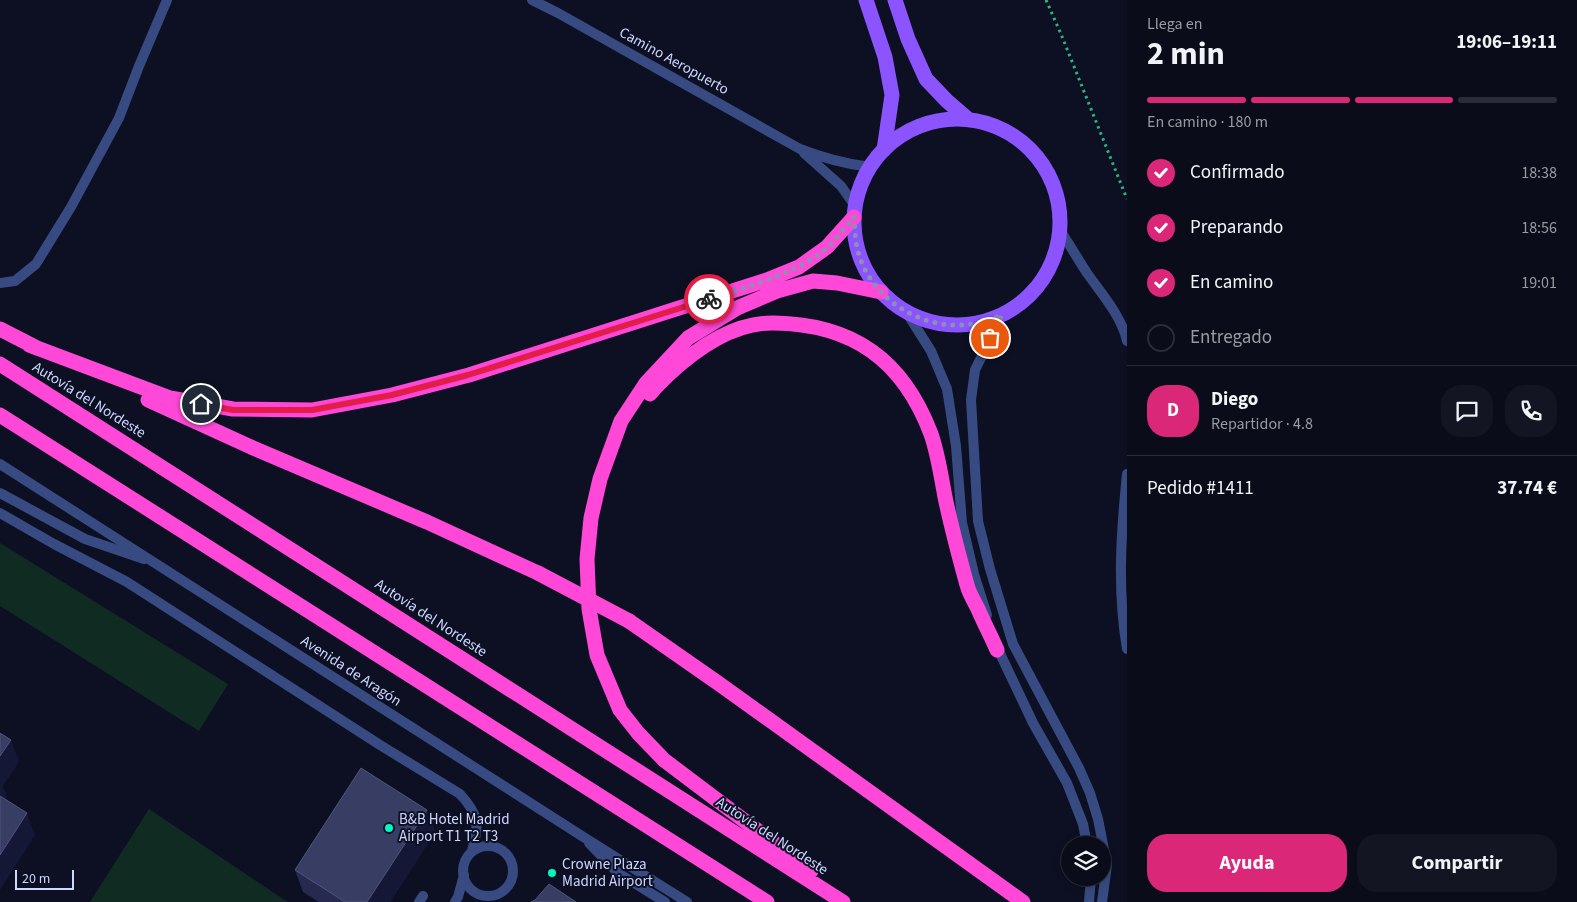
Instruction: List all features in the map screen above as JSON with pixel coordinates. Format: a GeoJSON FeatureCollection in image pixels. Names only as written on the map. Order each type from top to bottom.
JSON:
{"type":"FeatureCollection","features":[{"type":"Feature","properties":{"kind":"highway"},"geometry":{"type":"LineString","coordinates":[[29,345],[170,398],[233,410],[312,410],[392,395],[468,375],[767,280],[799,267],[827,247],[854,211]]}},
{"type":"Feature","properties":{"kind":"highway"},"geometry":{"type":"LineString","coordinates":[[852,902],[664,760],[638,733],[620,710],[597,655],[589,609],[587,558],[591,518],[600,479],[621,421],[646,383],[688,338],[737,308],[777,291],[813,281],[837,283],[881,292]]}},
{"type":"Feature","properties":{"kind":"highway"},"geometry":{"type":"LineString","coordinates":[[600,479],[652,390],[685,359],[718,338],[744,327],[767,323],[815,326],[839,333],[874,353],[892,369],[908,388],[921,412],[932,436],[968,587],[998,650]]}},
{"type":"Feature","properties":{"kind":"highway"},"geometry":{"type":"LineString","coordinates":[[0,329],[29,345],[251,447],[427,522],[538,573],[629,621],[789,733],[1023,902]]}},
{"type":"Feature","properties":{"kind":"highway","name":"Autovía del Nordeste"},"geometry":{"type":"LineString","coordinates":[[0,364],[843,902]]}},
{"type":"Feature","properties":{"kind":"highway"},"geometry":{"type":"LineString","coordinates":[[0,415],[767,902]]}},
{"type":"Feature","properties":{"kind":"main road"},"geometry":{"type":"LineString","coordinates":[[866,0],[885,57],[892,95],[884,150]]}},
{"type":"Feature","properties":{"kind":"main road"},"geometry":{"type":"LineString","coordinates":[[895,0],[908,39],[926,78],[947,101],[969,120]]}},
{"type":"Feature","properties":{"kind":"main road"},"geometry":{"type":"LineString","coordinates":[[969,120],[988,124],[1006,132],[1022,143],[1036,157],[1047,173],[1055,191],[1059,210],[1060,230],[1057,248],[1051,265],[1031,294],[1017,306],[1002,315],[983,322],[964,325],[944,325],[907,313],[881,292],[869,276],[860,257],[855,237],[854,211],[860,186],[870,167],[884,150],[898,138],[914,128],[941,121],[969,120]]}},
{"type":"Feature","properties":{"kind":"street"},"geometry":{"type":"LineString","coordinates":[[0,283],[15,281],[36,264],[71,208],[119,118],[167,0]]}},
{"type":"Feature","properties":{"kind":"street","name":"Camino Aeropuerto"},"geometry":{"type":"LineString","coordinates":[[532,0],[558,12],[800,149],[842,163],[870,167]]}},
{"type":"Feature","properties":{"kind":"street","name":"Camino Aeropuerto"},"geometry":{"type":"LineString","coordinates":[[800,149],[841,186],[854,211]]}},
{"type":"Feature","properties":{"kind":"street"},"geometry":{"type":"LineString","coordinates":[[1060,230],[1086,272],[1107,301],[1125,332],[1127,341]]}},
{"type":"Feature","properties":{"kind":"street"},"geometry":{"type":"LineString","coordinates":[[907,313],[931,351],[947,388],[956,446],[962,523],[974,574],[998,650],[1033,723],[1067,783],[1085,836]]}},
{"type":"Feature","properties":{"kind":"street"},"geometry":{"type":"LineString","coordinates":[[1002,315],[975,370],[971,400],[978,521],[990,569],[1013,644],[1079,768],[1090,793],[1098,819],[1107,865],[1102,902]]}},
{"type":"Feature","properties":{"kind":"street","name":"Avenida de Aragón"},"geometry":{"type":"LineString","coordinates":[[0,464],[687,902]]}},
{"type":"Feature","properties":{"kind":"street"},"geometry":{"type":"LineString","coordinates":[[1127,474],[1121,537],[1120,578],[1127,649]]}},
{"type":"Feature","properties":{"kind":"street"},"geometry":{"type":"LineString","coordinates":[[0,493],[85,539],[149,560]]}},
{"type":"Feature","properties":{"kind":"street"},"geometry":{"type":"LineString","coordinates":[[0,512],[54,544],[127,582],[380,745],[460,794],[469,803],[476,815],[477,825],[472,851],[464,865],[464,876],[455,902]]}},
{"type":"Feature","properties":{"kind":"street"},"geometry":{"type":"LineString","coordinates":[[585,838],[618,873],[665,902]]}},
{"type":"Feature","properties":{"kind":"street"},"geometry":{"type":"LineString","coordinates":[[464,876],[467,884],[474,891],[489,898],[499,893],[510,882],[514,868],[501,849],[486,846],[472,851]]}},
{"type":"Feature","properties":{"kind":"street"},"geometry":{"type":"LineString","coordinates":[[1089,902],[1090,886]]}},
{"type":"Feature","properties":{"kind":"path"},"geometry":{"type":"LineString","coordinates":[[1046,0],[1127,200]]}},
{"type":"Feature","properties":{"kind":"green space"},"geometry":{"type":"Polygon","coordinates":[[[0,543],[228,684],[199,731],[0,606],[0,543]]]}},
{"type":"Feature","properties":{"kind":"green space"},"geometry":{"type":"Polygon","coordinates":[[[149,809],[280,897],[288,902],[90,902],[149,809]]]}},
{"type":"Feature","properties":{"kind":"building"},"geometry":{"type":"Polygon","coordinates":[[[0,733],[11,740],[0,756],[0,733]]]}},
{"type":"Feature","properties":{"kind":"building"},"geometry":{"type":"Polygon","coordinates":[[[361,768],[427,810],[367,902],[345,902],[295,870],[361,768]]]}},
{"type":"Feature","properties":{"kind":"building"},"geometry":{"type":"Polygon","coordinates":[[[0,796],[27,813],[0,855],[0,796]]]}},
{"type":"Feature","properties":{"kind":"building"},"geometry":{"type":"Polygon","coordinates":[[[549,884],[576,902],[531,902],[549,884]]]}},
{"type":"Feature","properties":{"kind":"way so far"},"geometry":{"type":"LineString","coordinates":[[709,299],[767,280],[799,267],[827,247],[854,217],[855,237],[860,257],[869,276],[881,292],[893,303],[907,313],[944,325],[964,325],[983,322],[1002,315],[990,338]]}},
{"type":"Feature","properties":{"kind":"place","name":"B&B Hotel Madrid Airport T1 T2 T3"},"geometry":{"type":"Point","coordinates":[389,828]}},
{"type":"Feature","properties":{"kind":"place","name":"Crowne Plaza Madrid Airport"},"geometry":{"type":"Point","coordinates":[552,873]}},
{"type":"Feature","properties":{"kind":"route"},"geometry":{"type":"LineString","coordinates":[[201,404],[233,410],[312,410],[392,395],[468,375],[709,299]]}}]}
